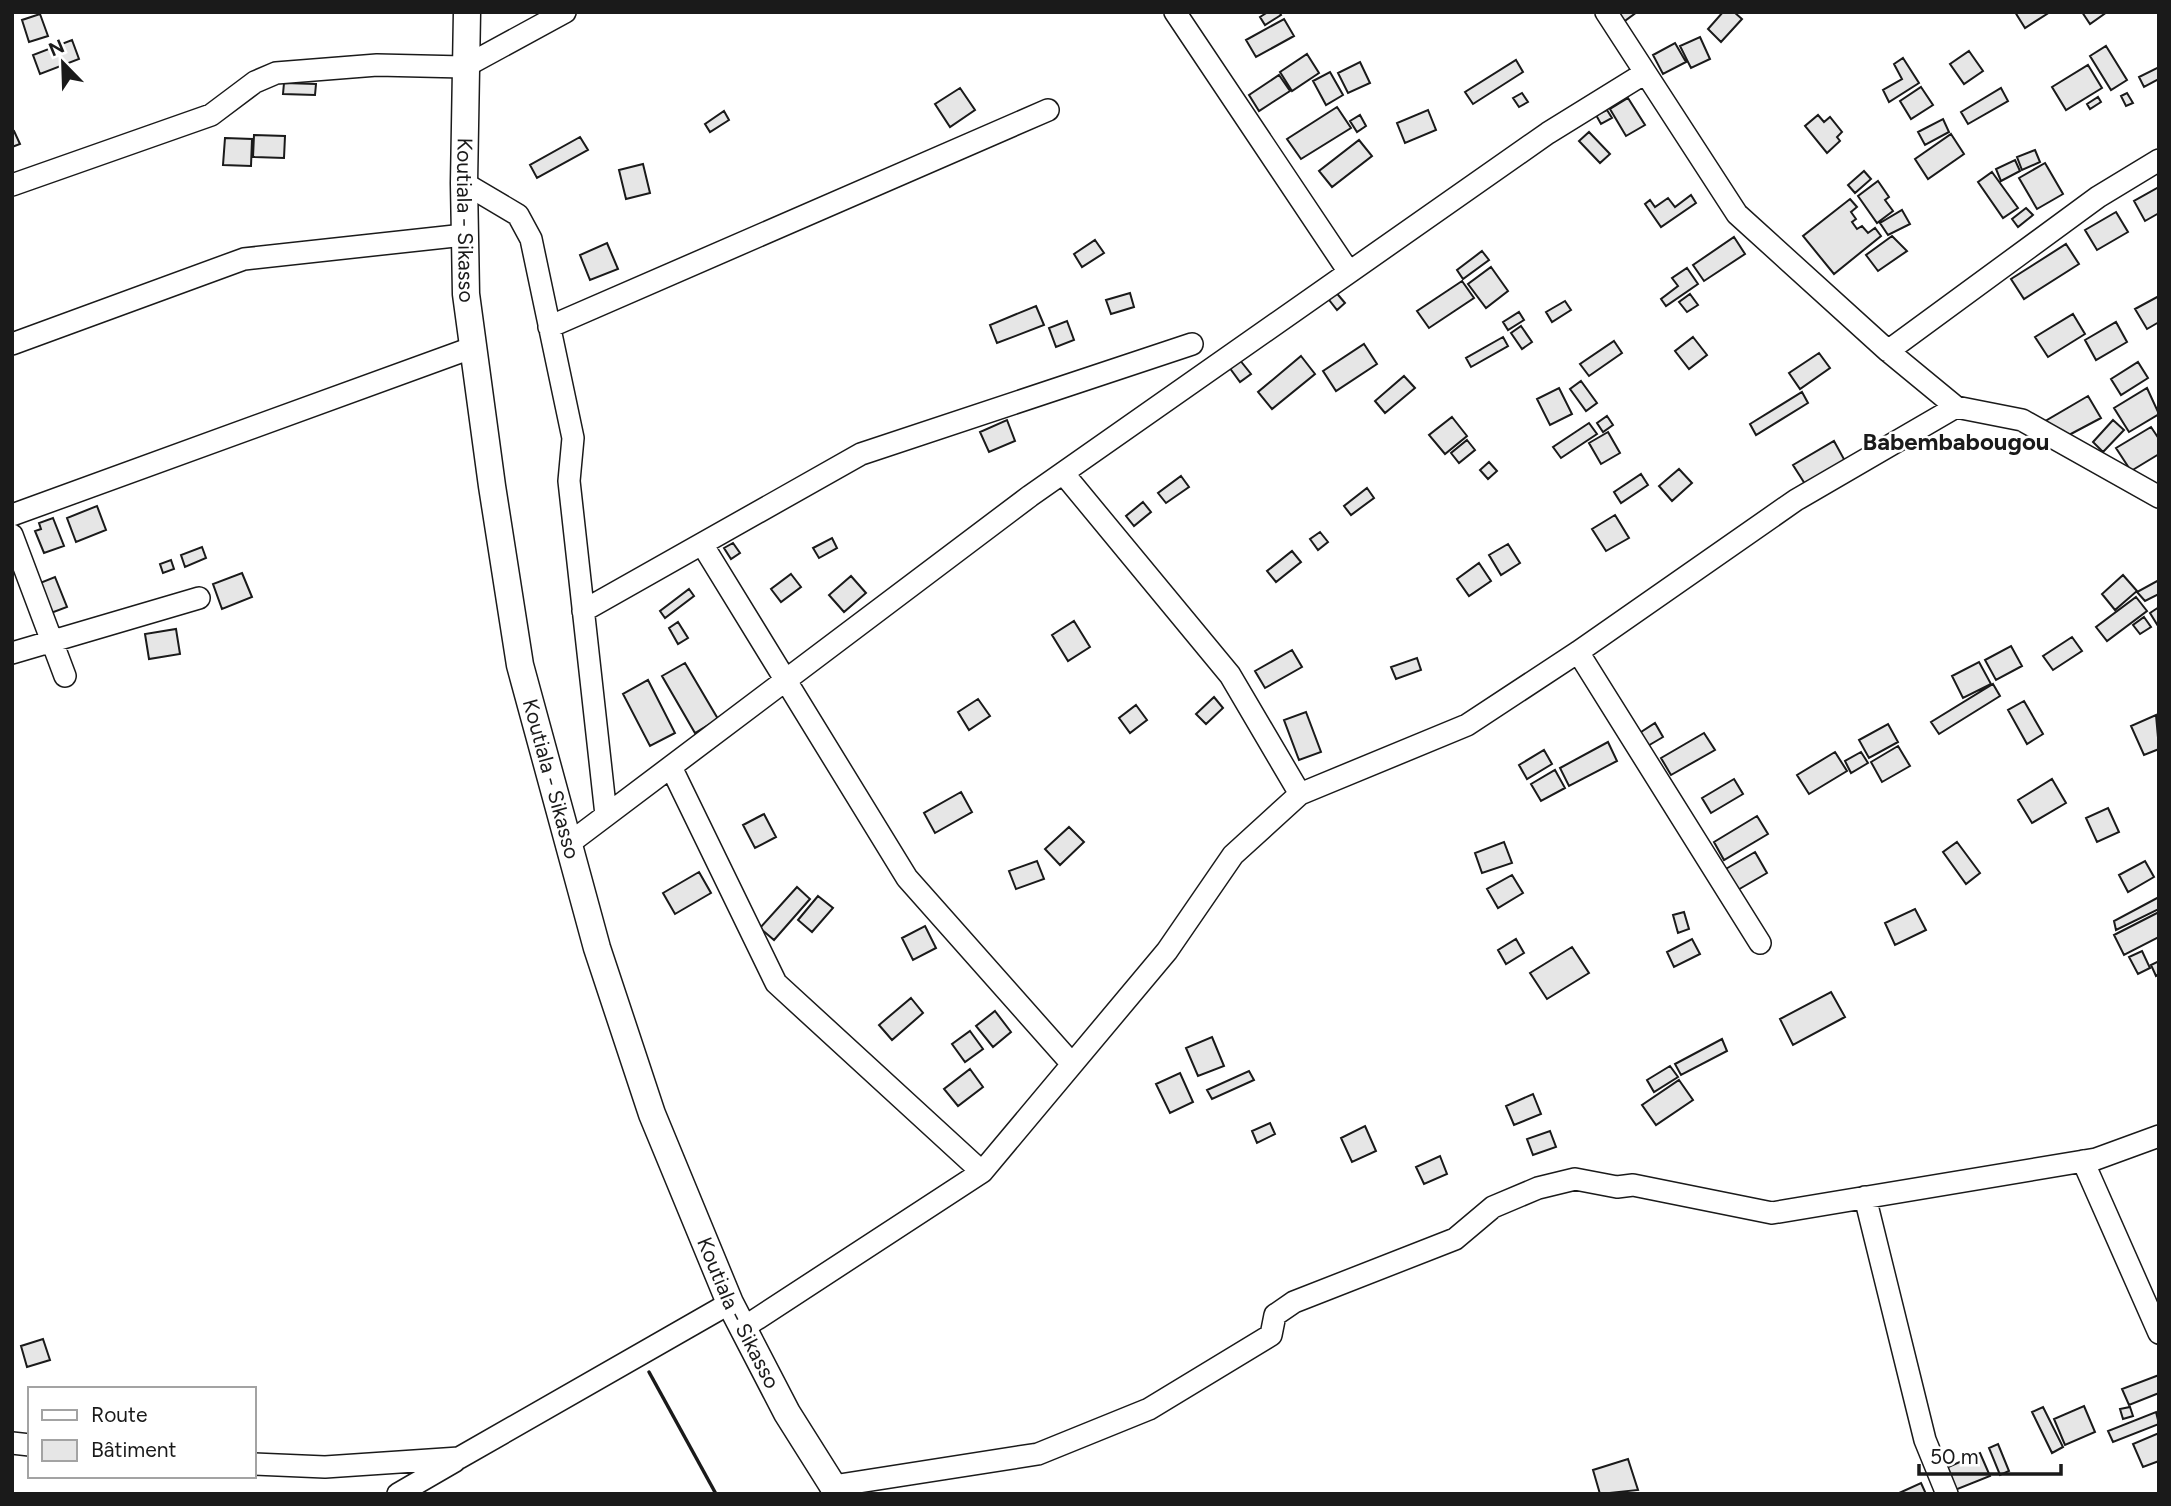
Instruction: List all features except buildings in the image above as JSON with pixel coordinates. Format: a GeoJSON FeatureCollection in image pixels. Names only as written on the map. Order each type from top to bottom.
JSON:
{"type":"FeatureCollection","features":[{"type":"Feature","properties":{"kind":"main road","name":"Koutiala - Sikasso"},"geometry":{"type":"LineString","coordinates":[[467,12],[464,68],[466,294],[520,665],[597,948],[652,1114],[730,1303],[787,1413],[835,1490]]}},
{"type":"Feature","properties":{"kind":"street"},"geometry":{"type":"LineString","coordinates":[[12,185],[211,115],[255,82],[276,73],[377,65],[464,68],[565,12]]}},
{"type":"Feature","properties":{"kind":"street"},"geometry":{"type":"LineString","coordinates":[[1175,12],[1349,272]]}},
{"type":"Feature","properties":{"kind":"street"},"geometry":{"type":"LineString","coordinates":[[1606,12],[1737,214],[1888,351],[1956,407],[2022,420],[2159,497]]}},
{"type":"Feature","properties":{"kind":"street"},"geometry":{"type":"LineString","coordinates":[[567,845],[1063,473],[1548,133],[1645,73]]}},
{"type":"Feature","properties":{"kind":"street"},"geometry":{"type":"LineString","coordinates":[[549,327],[1048,110]]}},
{"type":"Feature","properties":{"kind":"street"},"geometry":{"type":"LineString","coordinates":[[1888,351],[2098,197],[2159,160]]}},
{"type":"Feature","properties":{"kind":"street"},"geometry":{"type":"LineString","coordinates":[[464,183],[520,219],[531,239],[573,438],[569,481],[606,815]]}},
{"type":"Feature","properties":{"kind":"street"},"geometry":{"type":"LineString","coordinates":[[12,344],[244,260],[464,235]]}},
{"type":"Feature","properties":{"kind":"street"},"geometry":{"type":"LineString","coordinates":[[583,611],[861,454],[1192,344]]}},
{"type":"Feature","properties":{"kind":"street"},"geometry":{"type":"LineString","coordinates":[[12,515],[474,347]]}},
{"type":"Feature","properties":{"kind":"street"},"geometry":{"type":"LineString","coordinates":[[743,1328],[982,1172],[1167,951],[1233,855],[1300,794],[1468,725],[1797,500],[1956,407]]}},
{"type":"Feature","properties":{"kind":"street"},"geometry":{"type":"LineString","coordinates":[[1063,473],[1230,675],[1300,794]]}},
{"type":"Feature","properties":{"kind":"street"},"geometry":{"type":"LineString","coordinates":[[12,535],[65,676]]}},
{"type":"Feature","properties":{"kind":"street"},"geometry":{"type":"LineString","coordinates":[[702,544],[907,878],[1072,1064]]}},
{"type":"Feature","properties":{"kind":"street"},"geometry":{"type":"LineString","coordinates":[[12,653],[199,598]]}},
{"type":"Feature","properties":{"kind":"street"},"geometry":{"type":"LineString","coordinates":[[1578,652],[1760,943]]}},
{"type":"Feature","properties":{"kind":"street"},"geometry":{"type":"LineString","coordinates":[[671,766],[776,983],[982,1172]]}},
{"type":"Feature","properties":{"kind":"street"},"geometry":{"type":"LineString","coordinates":[[835,1490],[1038,1454],[1149,1409],[1271,1335],[1275,1315],[1294,1302],[1455,1239],[1493,1207],[1538,1188],[1575,1179],[1617,1187],[1633,1185],[1772,1213],[2083,1161],[2159,1136]]}},
{"type":"Feature","properties":{"kind":"street"},"geometry":{"type":"LineString","coordinates":[[2083,1161],[2159,1333]]}},
{"type":"Feature","properties":{"kind":"street"},"geometry":{"type":"LineString","coordinates":[[1865,1197],[1925,1440],[1947,1494]]}},
{"type":"Feature","properties":{"kind":"street"},"geometry":{"type":"LineString","coordinates":[[398,1494],[730,1303]]}},
{"type":"Feature","properties":{"kind":"street"},"geometry":{"type":"LineString","coordinates":[[256,1464],[325,1466],[459,1458]]}},
{"type":"Feature","properties":{"kind":"wall"},"geometry":{"type":"LineString","coordinates":[[649,1372],[716,1494]]}},
{"type":"Feature","properties":{"kind":"district","name":"Babembabougou"},"geometry":{"type":"Point","coordinates":[1956,442]}}]}
